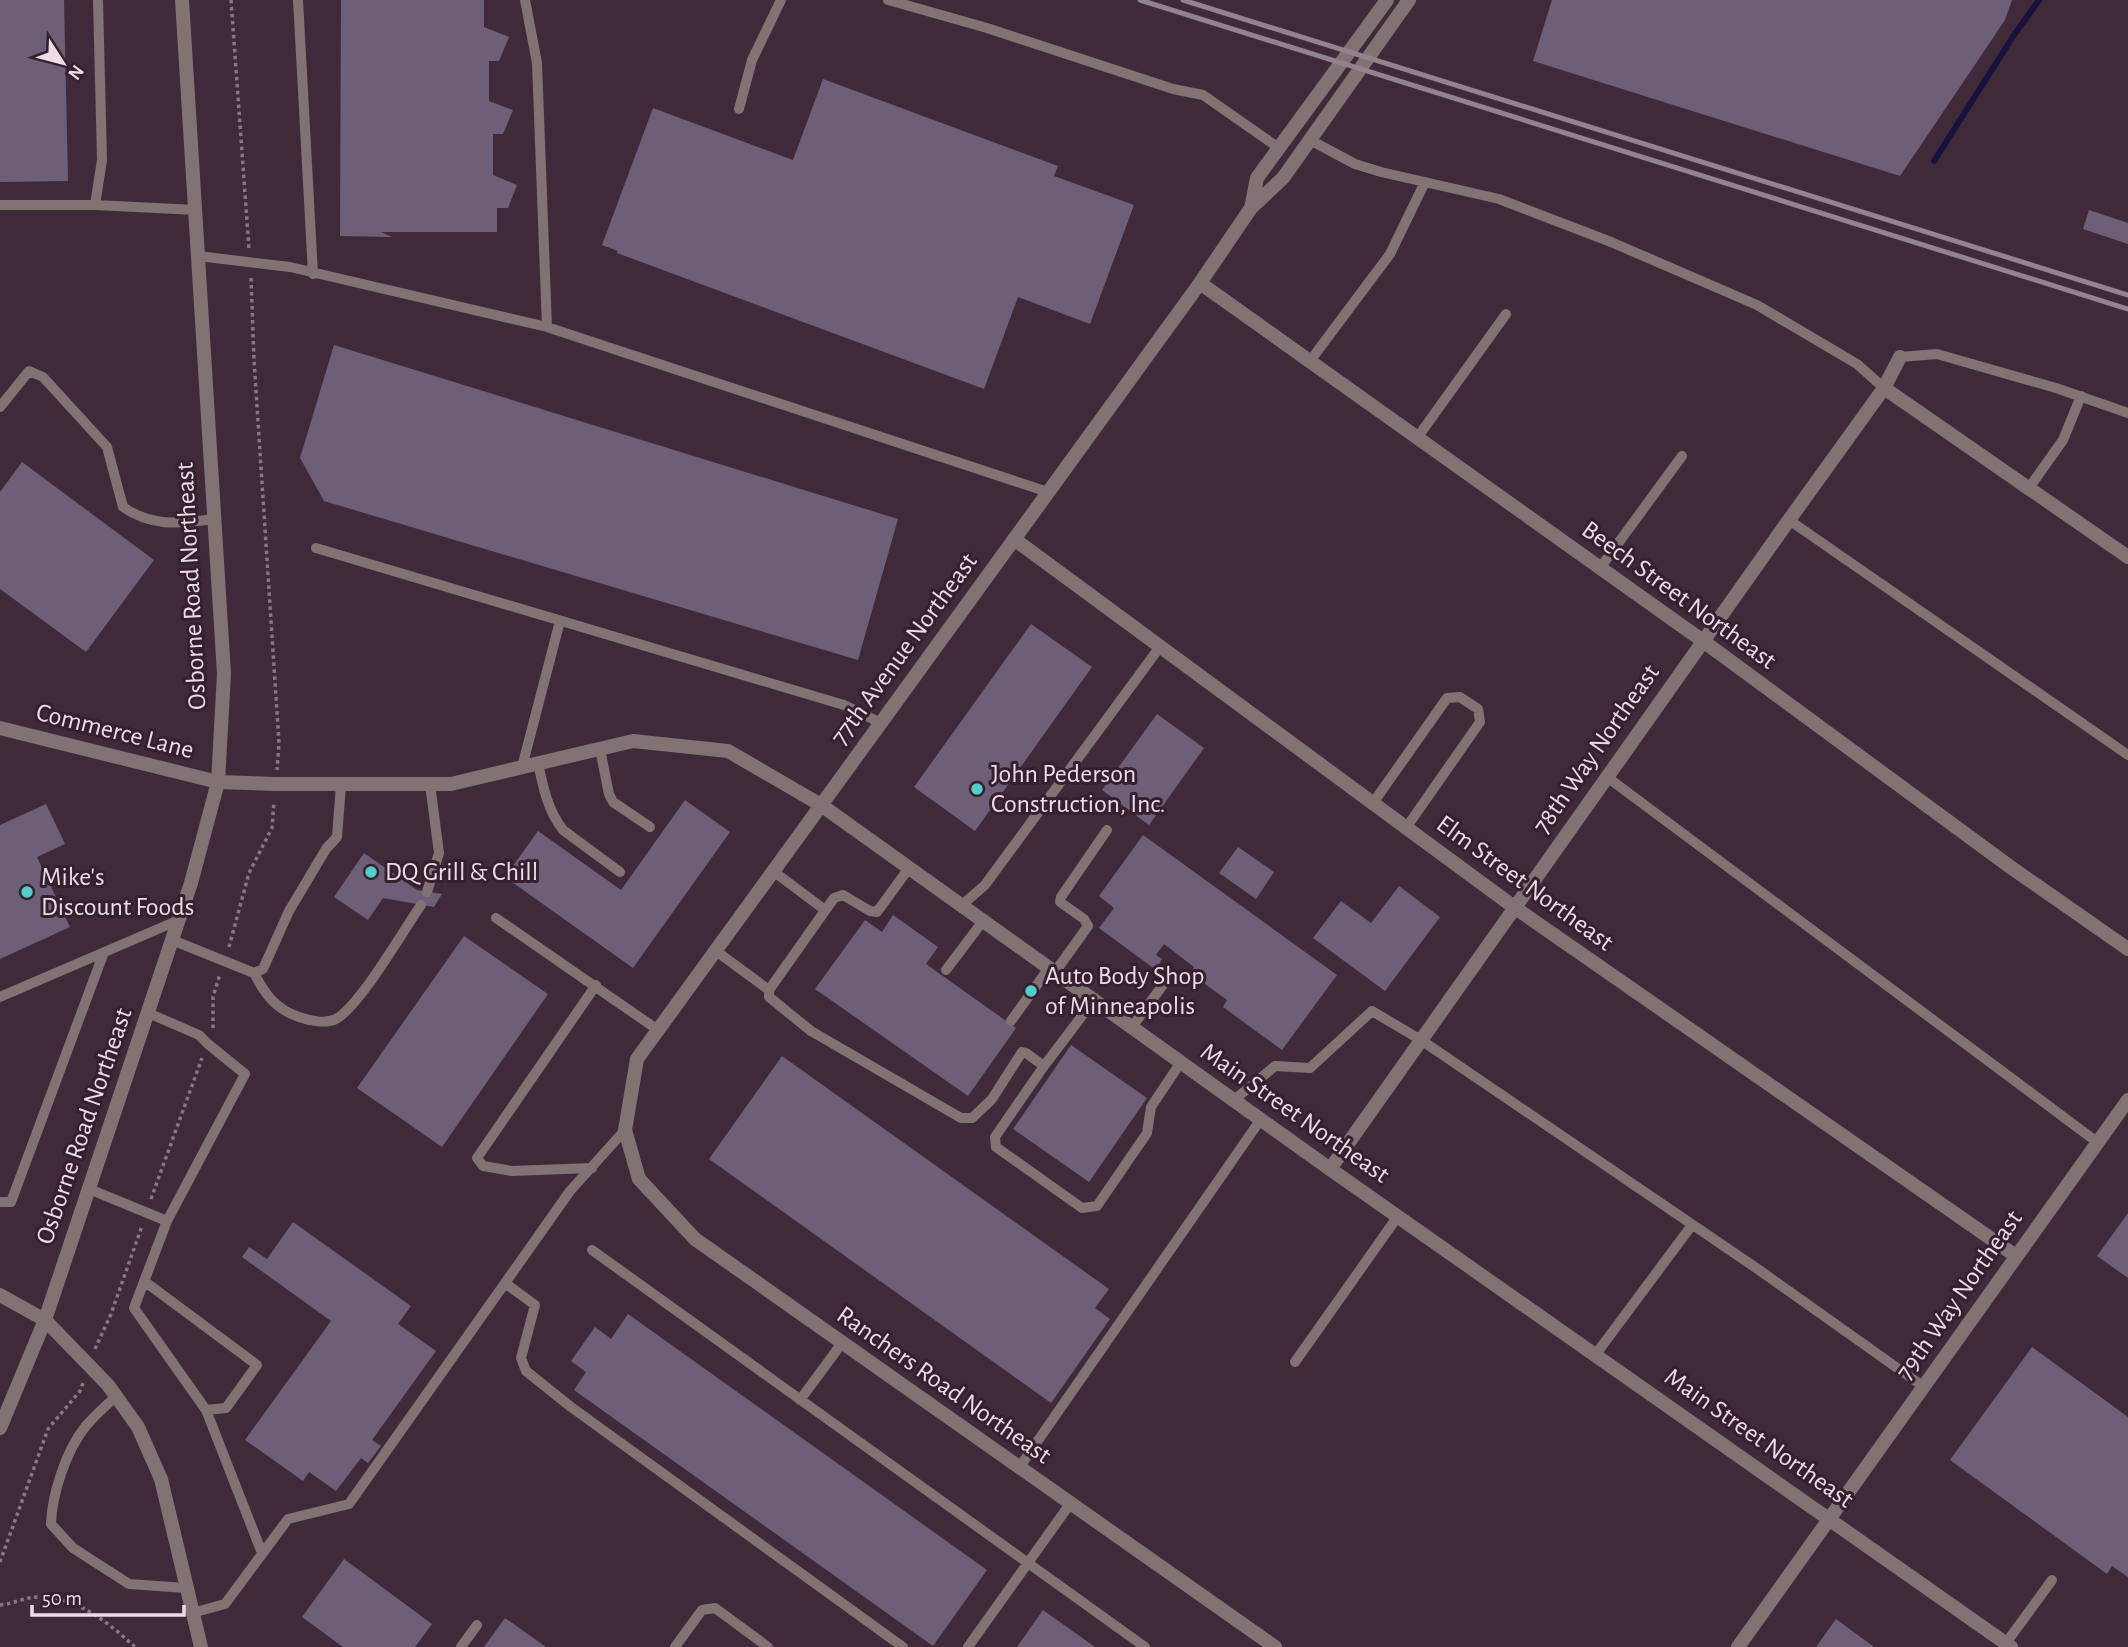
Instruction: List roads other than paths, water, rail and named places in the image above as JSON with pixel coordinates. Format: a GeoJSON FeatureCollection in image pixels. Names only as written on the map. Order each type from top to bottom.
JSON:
{"type":"FeatureCollection","features":[{"type":"Feature","properties":{"kind":"street","name":"Osborne Road Northeast"},"geometry":{"type":"LineString","coordinates":[[1,1424],[45,1320],[191,883],[218,782],[224,674],[181,0]]}},
{"type":"Feature","properties":{"kind":"street","name":"77th Avenue Northeast"},"geometry":{"type":"LineString","coordinates":[[1251,208],[1257,178],[1387,0]]}},
{"type":"Feature","properties":{"kind":"street","name":"77th Avenue Northeast"},"geometry":{"type":"LineString","coordinates":[[625,1130],[637,1059],[1251,208],[1283,178],[1409,0]]}},
{"type":"Feature","properties":{"kind":"street","name":"Beech Street Northeast"},"geometry":{"type":"LineString","coordinates":[[1200,282],[2128,949]]}},
{"type":"Feature","properties":{"kind":"street","name":"78th Way Northeast"},"geometry":{"type":"LineString","coordinates":[[1330,1169],[1884,388],[1900,357]]}},
{"type":"Feature","properties":{"kind":"street"},"geometry":{"type":"LineString","coordinates":[[1884,388],[2128,557]]}},
{"type":"Feature","properties":{"kind":"street","name":"Elm Street Northeast"},"geometry":{"type":"LineString","coordinates":[[1014,539],[1514,907],[2015,1256]]}},
{"type":"Feature","properties":{"kind":"street","name":"Commerce Lane"},"geometry":{"type":"LineString","coordinates":[[0,729],[218,782]]}},
{"type":"Feature","properties":{"kind":"street","name":"Main Street Northeast"},"geometry":{"type":"LineString","coordinates":[[218,782],[451,784],[633,741],[728,751],[821,805],[1330,1169],[2008,1645]]}},
{"type":"Feature","properties":{"kind":"street","name":"79th Way Northeast"},"geometry":{"type":"LineString","coordinates":[[1738,1647],[2128,1100]]}},
{"type":"Feature","properties":{"kind":"street","name":"Ranchers Road Northeast"},"geometry":{"type":"LineString","coordinates":[[625,1130],[639,1179],[695,1239],[1275,1647]]}},
{"type":"Feature","properties":{"kind":"street"},"geometry":{"type":"LineString","coordinates":[[0,1296],[45,1320],[108,1385],[138,1427],[161,1479],[201,1647]]}},
{"type":"Feature","properties":{"kind":"lane"},"geometry":{"type":"LineString","coordinates":[[95,205],[102,160],[98,0]]}},
{"type":"Feature","properties":{"kind":"lane"},"geometry":{"type":"LineString","coordinates":[[298,0],[313,274]]}},
{"type":"Feature","properties":{"kind":"lane"},"geometry":{"type":"LineString","coordinates":[[525,0],[537,63],[547,327]]}},
{"type":"Feature","properties":{"kind":"lane"},"geometry":{"type":"LineString","coordinates":[[739,109],[752,60],[780,0]]}},
{"type":"Feature","properties":{"kind":"lane"},"geometry":{"type":"LineString","coordinates":[[888,0],[987,28],[1173,89],[1203,95],[1279,148]]}},
{"type":"Feature","properties":{"kind":"lane"},"geometry":{"type":"LineString","coordinates":[[1310,140],[1355,164],[1499,200],[1611,242],[1757,305],[1857,364],[1884,388]]}},
{"type":"Feature","properties":{"kind":"lane"},"geometry":{"type":"LineString","coordinates":[[1310,362],[1390,254],[1425,182]]}},
{"type":"Feature","properties":{"kind":"lane"},"geometry":{"type":"LineString","coordinates":[[0,205],[95,205],[196,210]]}},
{"type":"Feature","properties":{"kind":"lane"},"geometry":{"type":"LineString","coordinates":[[198,256],[290,267],[547,327],[1048,492]]}},
{"type":"Feature","properties":{"kind":"lane"},"geometry":{"type":"LineString","coordinates":[[1417,438],[1506,314]]}},
{"type":"Feature","properties":{"kind":"lane"},"geometry":{"type":"LineString","coordinates":[[1900,357],[1937,354],[2128,413]]}},
{"type":"Feature","properties":{"kind":"lane"},"geometry":{"type":"LineString","coordinates":[[0,407],[29,371],[43,377],[107,447],[123,507],[132,514],[167,524],[215,519]]}},
{"type":"Feature","properties":{"kind":"lane"},"geometry":{"type":"LineString","coordinates":[[2029,488],[2063,440],[2081,397]]}},
{"type":"Feature","properties":{"kind":"lane"},"geometry":{"type":"LineString","coordinates":[[1600,568],[1682,456]]}},
{"type":"Feature","properties":{"kind":"lane"},"geometry":{"type":"LineString","coordinates":[[1788,520],[2128,755]]}},
{"type":"Feature","properties":{"kind":"lane"},"geometry":{"type":"LineString","coordinates":[[316,548],[844,705],[881,723]]}},
{"type":"Feature","properties":{"kind":"lane"},"geometry":{"type":"LineString","coordinates":[[522,767],[561,621]]}},
{"type":"Feature","properties":{"kind":"lane"},"geometry":{"type":"LineString","coordinates":[[962,905],[985,885],[1159,648]]}},
{"type":"Feature","properties":{"kind":"lane"},"geometry":{"type":"LineString","coordinates":[[1373,803],[1447,698],[1460,697],[1478,709],[1480,722],[1406,828]]}},
{"type":"Feature","properties":{"kind":"lane"},"geometry":{"type":"LineString","coordinates":[[600,749],[613,802],[650,827]]}},
{"type":"Feature","properties":{"kind":"lane"},"geometry":{"type":"LineString","coordinates":[[538,763],[544,790],[556,821],[563,830],[620,872]]}},
{"type":"Feature","properties":{"kind":"lane"},"geometry":{"type":"LineString","coordinates":[[1606,777],[2097,1142]]}},
{"type":"Feature","properties":{"kind":"lane"},"geometry":{"type":"LineString","coordinates":[[427,892],[439,853],[430,784]]}},
{"type":"Feature","properties":{"kind":"lane"},"geometry":{"type":"LineString","coordinates":[[254,973],[263,968],[289,911],[326,849],[337,837],[341,785]]}},
{"type":"Feature","properties":{"kind":"lane"},"geometry":{"type":"LineString","coordinates":[[1011,1021],[1088,926],[1084,919],[1060,902],[1107,830]]}},
{"type":"Feature","properties":{"kind":"lane"},"geometry":{"type":"LineString","coordinates":[[909,868],[877,912],[870,911],[843,895],[834,898],[769,990],[769,997],[811,1031],[961,1118],[972,1118],[992,1098],[1022,1052],[1044,1066]]}},
{"type":"Feature","properties":{"kind":"lane"},"geometry":{"type":"LineString","coordinates":[[773,871],[825,910]]}},
{"type":"Feature","properties":{"kind":"lane"},"geometry":{"type":"LineString","coordinates":[[172,940],[254,973],[268,998],[291,1014],[312,1021],[335,1020],[355,1002],[421,905]]}},
{"type":"Feature","properties":{"kind":"lane"},"geometry":{"type":"LineString","coordinates":[[496,918],[658,1030]]}},
{"type":"Feature","properties":{"kind":"lane"},"geometry":{"type":"LineString","coordinates":[[0,997],[179,920]]}},
{"type":"Feature","properties":{"kind":"lane"},"geometry":{"type":"LineString","coordinates":[[946,970],[984,921]]}},
{"type":"Feature","properties":{"kind":"lane"},"geometry":{"type":"LineString","coordinates":[[716,951],[769,990]]}},
{"type":"Feature","properties":{"kind":"lane"},"geometry":{"type":"LineString","coordinates":[[0,1202],[11,1202],[104,952]]}},
{"type":"Feature","properties":{"kind":"lane"},"geometry":{"type":"LineString","coordinates":[[1132,1027],[1171,974]]}},
{"type":"Feature","properties":{"kind":"lane"},"geometry":{"type":"LineString","coordinates":[[592,1168],[512,1171],[483,1166],[477,1158],[596,985]]}},
{"type":"Feature","properties":{"kind":"lane"},"geometry":{"type":"LineString","coordinates":[[1094,1000],[995,1137],[996,1147],[1082,1208],[1097,1206],[1147,1133],[1151,1107],[1181,1062]]}},
{"type":"Feature","properties":{"kind":"lane"},"geometry":{"type":"LineString","coordinates":[[1234,1100],[1275,1066],[1310,1068],[1372,1011],[1421,1040],[1924,1387]]}},
{"type":"Feature","properties":{"kind":"lane"},"geometry":{"type":"LineString","coordinates":[[148,1013],[199,1035],[245,1074],[167,1221],[134,1308],[206,1410],[262,1553]]}},
{"type":"Feature","properties":{"kind":"lane"},"geometry":{"type":"LineString","coordinates":[[1019,1468],[1261,1119]]}},
{"type":"Feature","properties":{"kind":"lane"},"geometry":{"type":"LineString","coordinates":[[192,1613],[225,1604],[288,1519],[349,1504],[569,1191],[625,1130]]}},
{"type":"Feature","properties":{"kind":"lane"},"geometry":{"type":"LineString","coordinates":[[89,1189],[167,1221]]}},
{"type":"Feature","properties":{"kind":"lane"},"geometry":{"type":"LineString","coordinates":[[1295,1362],[1398,1216]]}},
{"type":"Feature","properties":{"kind":"lane"},"geometry":{"type":"LineString","coordinates":[[1596,1354],[1692,1225]]}},
{"type":"Feature","properties":{"kind":"lane"},"geometry":{"type":"LineString","coordinates":[[592,1250],[1145,1647]]}},
{"type":"Feature","properties":{"kind":"lane"},"geometry":{"type":"LineString","coordinates":[[144,1281],[257,1364],[226,1408],[206,1410]]}},
{"type":"Feature","properties":{"kind":"lane"},"geometry":{"type":"LineString","coordinates":[[505,1283],[535,1305],[521,1358],[526,1371],[571,1408],[903,1647]]}},
{"type":"Feature","properties":{"kind":"lane"},"geometry":{"type":"LineString","coordinates":[[800,1400],[842,1343]]}},
{"type":"Feature","properties":{"kind":"lane"},"geometry":{"type":"LineString","coordinates":[[116,1396],[85,1427],[63,1469],[51,1504],[51,1524],[73,1548],[129,1584],[186,1588]]}},
{"type":"Feature","properties":{"kind":"lane"},"geometry":{"type":"LineString","coordinates":[[968,1647],[1070,1504]]}},
{"type":"Feature","properties":{"kind":"lane"},"geometry":{"type":"LineString","coordinates":[[2008,1645],[2052,1580]]}},
{"type":"Feature","properties":{"kind":"lane"},"geometry":{"type":"LineString","coordinates":[[675,1647],[702,1610],[715,1608],[768,1647]]}},
{"type":"Feature","properties":{"kind":"lane"},"geometry":{"type":"LineString","coordinates":[[461,1647],[477,1625]]}},
{"type":"Feature","properties":{"kind":"waterway"},"geometry":{"type":"LineString","coordinates":[[1934,161],[2039,0]]}},
{"type":"Feature","properties":{"kind":"railway"},"geometry":{"type":"LineString","coordinates":[[1140,0],[2128,309]]}},
{"type":"Feature","properties":{"kind":"railway"},"geometry":{"type":"LineString","coordinates":[[1183,0],[2128,295]]}},
{"type":"Feature","properties":{"kind":"place","name":"John Pederson Construction, Inc."},"geometry":{"type":"Point","coordinates":[977,789]}},
{"type":"Feature","properties":{"kind":"place","name":"DQ Grill & Chill"},"geometry":{"type":"Point","coordinates":[371,872]}},
{"type":"Feature","properties":{"kind":"place","name":"Mike's Discount Foods"},"geometry":{"type":"Point","coordinates":[27,892]}},
{"type":"Feature","properties":{"kind":"place","name":"Auto Body Shop of Minneapolis"},"geometry":{"type":"Point","coordinates":[1031,991]}}]}
